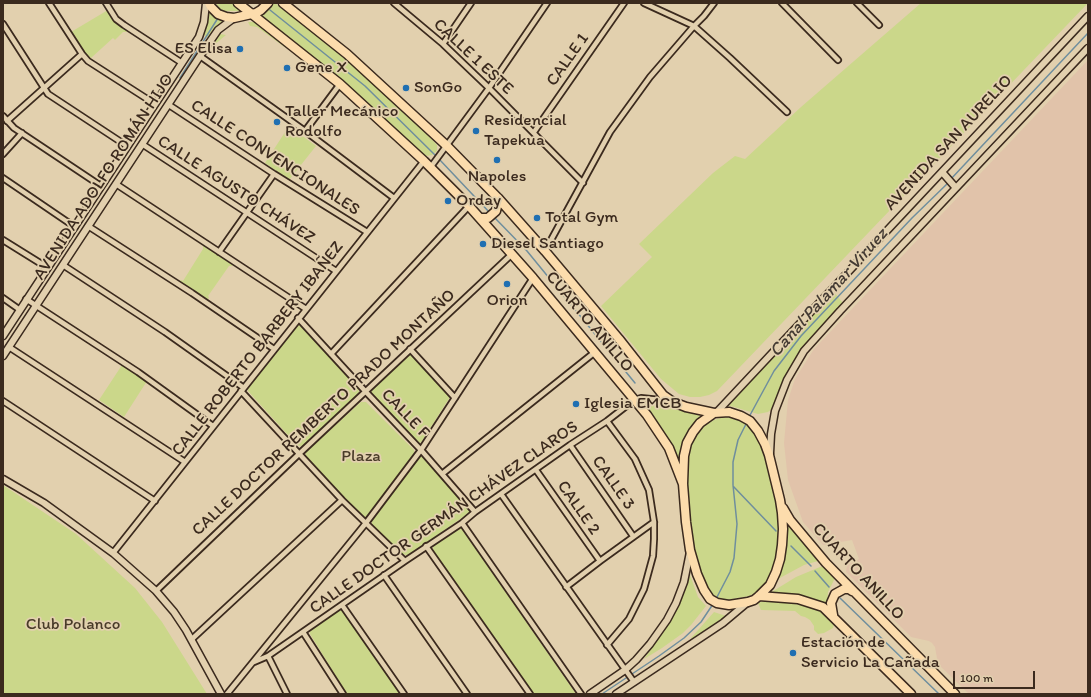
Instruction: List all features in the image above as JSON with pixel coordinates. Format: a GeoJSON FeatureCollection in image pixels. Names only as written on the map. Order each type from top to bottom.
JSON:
{"type":"FeatureCollection","features":[{"type":"Feature","properties":{"kind":"highway","name":"CUARTO ANILLO"},"geometry":{"type":"LineString","coordinates":[[238,3],[340,84],[424,161],[433,165],[533,278],[647,415],[665,442],[677,465],[683,484]]}},
{"type":"Feature","properties":{"kind":"highway"},"geometry":{"type":"LineString","coordinates":[[207,5],[218,14],[234,18],[252,14],[261,10],[268,3]]}},
{"type":"Feature","properties":{"kind":"highway","name":"CUARTO ANILLO"},"geometry":{"type":"LineString","coordinates":[[283,3],[347,54],[447,146],[498,198],[619,339],[663,395],[673,402],[686,407],[715,413],[729,412],[750,421],[758,431],[770,456]]}},
{"type":"Feature","properties":{"kind":"highway"},"geometry":{"type":"LineString","coordinates":[[289,3],[294,12]]}},
{"type":"Feature","properties":{"kind":"highway"},"geometry":{"type":"LineString","coordinates":[[490,230],[498,198]]}},
{"type":"Feature","properties":{"kind":"highway"},"geometry":{"type":"LineString","coordinates":[[480,218],[488,218],[500,210],[507,209]]}},
{"type":"Feature","properties":{"kind":"highway"},"geometry":{"type":"LineString","coordinates":[[715,413],[700,423],[693,432],[687,444],[684,456],[683,484],[690,550],[697,574],[707,595],[714,602],[723,605],[748,602],[759,596],[770,585],[776,572],[780,559],[783,529],[780,500],[770,456]]}},
{"type":"Feature","properties":{"kind":"highway","name":"CUARTO ANILLO"},"geometry":{"type":"LineString","coordinates":[[780,500],[790,520],[803,537],[854,592],[955,694]]}},
{"type":"Feature","properties":{"kind":"highway"},"geometry":{"type":"LineString","coordinates":[[833,615],[831,603],[835,594],[844,589],[849,589],[854,592]]}},
{"type":"Feature","properties":{"kind":"highway"},"geometry":{"type":"LineString","coordinates":[[759,596],[798,599],[823,607],[833,615],[912,694]]}},
{"type":"Feature","properties":{"kind":"main road","name":"AVENIDA ADOLFO ROMÁN HIJO"},"geometry":{"type":"LineString","coordinates":[[3,336],[199,37],[207,5]]}},
{"type":"Feature","properties":{"kind":"main road","name":"AVENIDA SAN AURELIO"},"geometry":{"type":"LineString","coordinates":[[715,413],[944,174],[1088,16]]}},
{"type":"Feature","properties":{"kind":"main road","name":"AVENIDA ADOLFO ROMÁN HIJO"},"geometry":{"type":"LineString","coordinates":[[3,356],[200,56],[218,30],[234,18]]}},
{"type":"Feature","properties":{"kind":"main road","name":"AVENIDA SAN AURELIO"},"geometry":{"type":"LineString","coordinates":[[770,456],[771,434],[775,411],[787,380],[804,351],[955,186],[1088,48]]}},
{"type":"Feature","properties":{"kind":"main road"},"geometry":{"type":"LineString","coordinates":[[170,81],[180,88]]}},
{"type":"Feature","properties":{"kind":"main road"},"geometry":{"type":"LineString","coordinates":[[944,174],[955,186]]}},
{"type":"Feature","properties":{"kind":"main road"},"geometry":{"type":"LineString","coordinates":[[3,479],[44,503],[113,553],[156,591],[174,612],[192,639],[221,694]]}},
{"type":"Feature","properties":{"kind":"main road"},"geometry":{"type":"LineString","coordinates":[[590,694],[626,671],[650,644],[676,603],[684,582],[690,550]]}},
{"type":"Feature","properties":{"kind":"main road"},"geometry":{"type":"LineString","coordinates":[[616,694],[633,681],[723,623],[748,602]]}},
{"type":"Feature","properties":{"kind":"street"},"geometry":{"type":"LineString","coordinates":[[49,3],[82,54],[92,64],[155,104]]}},
{"type":"Feature","properties":{"kind":"street"},"geometry":{"type":"LineString","coordinates":[[106,3],[116,19],[182,63]]}},
{"type":"Feature","properties":{"kind":"street"},"geometry":{"type":"LineString","coordinates":[[443,44],[471,3]]}},
{"type":"Feature","properties":{"kind":"street"},"geometry":{"type":"LineString","coordinates":[[433,165],[489,88],[547,3]]}},
{"type":"Feature","properties":{"kind":"street","name":"CALLE 1"},"geometry":{"type":"LineString","coordinates":[[534,132],[624,3]]}},
{"type":"Feature","properties":{"kind":"street"},"geometry":{"type":"LineString","coordinates":[[644,3],[694,26],[787,112]]}},
{"type":"Feature","properties":{"kind":"street"},"geometry":{"type":"LineString","coordinates":[[545,251],[610,132],[650,77],[714,3]]}},
{"type":"Feature","properties":{"kind":"street"},"geometry":{"type":"LineString","coordinates":[[782,3],[838,60]]}},
{"type":"Feature","properties":{"kind":"street"},"geometry":{"type":"LineString","coordinates":[[857,3],[879,25]]}},
{"type":"Feature","properties":{"kind":"street","name":"CALLE 1 ESTE"},"geometry":{"type":"LineString","coordinates":[[397,4],[443,44],[489,88],[583,183]]}},
{"type":"Feature","properties":{"kind":"street"},"geometry":{"type":"LineString","coordinates":[[3,24],[45,89],[53,98],[127,146]]}},
{"type":"Feature","properties":{"kind":"street"},"geometry":{"type":"LineString","coordinates":[[7,121],[45,89],[82,54]]}},
{"type":"Feature","properties":{"kind":"street"},"geometry":{"type":"LineString","coordinates":[[200,56],[305,131],[394,198]]}},
{"type":"Feature","properties":{"kind":"street"},"geometry":{"type":"LineString","coordinates":[[305,131],[340,84]]}},
{"type":"Feature","properties":{"kind":"street","name":"CALLE CONVENCIONALES"},"geometry":{"type":"LineString","coordinates":[[168,105],[367,232]]}},
{"type":"Feature","properties":{"kind":"street"},"geometry":{"type":"LineString","coordinates":[[3,116],[22,133],[101,186]]}},
{"type":"Feature","properties":{"kind":"street"},"geometry":{"type":"LineString","coordinates":[[3,154],[22,133]]}},
{"type":"Feature","properties":{"kind":"street","name":"CALLE AGUSTO CHÁVEZ"},"geometry":{"type":"LineString","coordinates":[[142,144],[336,271]]}},
{"type":"Feature","properties":{"kind":"street","name":"CALLE ROBERTO BARBERY IBAÑEZ"},"geometry":{"type":"LineString","coordinates":[[113,553],[424,161]]}},
{"type":"Feature","properties":{"kind":"street"},"geometry":{"type":"LineString","coordinates":[[219,252],[274,174]]}},
{"type":"Feature","properties":{"kind":"street"},"geometry":{"type":"LineString","coordinates":[[3,178],[75,227]]}},
{"type":"Feature","properties":{"kind":"street"},"geometry":{"type":"LineString","coordinates":[[116,184],[306,309]]}},
{"type":"Feature","properties":{"kind":"street"},"geometry":{"type":"LineString","coordinates":[[331,354],[469,206]]}},
{"type":"Feature","properties":{"kind":"street"},"geometry":{"type":"LineString","coordinates":[[88,226],[192,293],[274,349]]}},
{"type":"Feature","properties":{"kind":"street"},"geometry":{"type":"LineString","coordinates":[[3,240],[48,268]]}},
{"type":"Feature","properties":{"kind":"street","name":"CALLE DOCTOR REMBERTO PRADO MONTAÑO"},"geometry":{"type":"LineString","coordinates":[[156,591],[300,453],[512,254]]}},
{"type":"Feature","properties":{"kind":"street"},"geometry":{"type":"LineString","coordinates":[[63,265],[165,332],[243,390],[342,500],[405,560]]}},
{"type":"Feature","properties":{"kind":"street"},"geometry":{"type":"LineString","coordinates":[[227,694],[366,523],[421,450],[533,278]]}},
{"type":"Feature","properties":{"kind":"street"},"geometry":{"type":"LineString","coordinates":[[3,298],[20,310]]}},
{"type":"Feature","properties":{"kind":"street"},"geometry":{"type":"LineString","coordinates":[[26,299],[138,372],[213,426]]}},
{"type":"Feature","properties":{"kind":"street","name":"CALLE F"},"geometry":{"type":"LineString","coordinates":[[298,318],[421,450],[475,512]]}},
{"type":"Feature","properties":{"kind":"street"},"geometry":{"type":"LineString","coordinates":[[9,347],[185,462]]}},
{"type":"Feature","properties":{"kind":"street"},"geometry":{"type":"LineString","coordinates":[[410,349],[455,398]]}},
{"type":"Feature","properties":{"kind":"street"},"geometry":{"type":"LineString","coordinates":[[442,474],[595,352]]}},
{"type":"Feature","properties":{"kind":"street"},"geometry":{"type":"LineString","coordinates":[[634,400],[641,398],[673,402]]}},
{"type":"Feature","properties":{"kind":"street","name":"CALLE DOCTOR GERMÁN CHÁVEZ CLAROS"},"geometry":{"type":"LineString","coordinates":[[254,662],[268,656],[405,560],[462,523],[475,512],[570,445],[607,421],[634,400]]}},
{"type":"Feature","properties":{"kind":"street"},"geometry":{"type":"LineString","coordinates":[[3,401],[155,501]]}},
{"type":"Feature","properties":{"kind":"street"},"geometry":{"type":"LineString","coordinates":[[607,421],[635,459],[649,490],[654,522],[653,556],[644,588],[629,619],[608,645]]}},
{"type":"Feature","properties":{"kind":"street","name":"CALLE 3"},"geometry":{"type":"LineString","coordinates":[[570,445],[633,536]]}},
{"type":"Feature","properties":{"kind":"street","name":"CALLE 2"},"geometry":{"type":"LineString","coordinates":[[536,470],[600,560]]}},
{"type":"Feature","properties":{"kind":"street"},"geometry":{"type":"LineString","coordinates":[[501,494],[633,681]]}},
{"type":"Feature","properties":{"kind":"street"},"geometry":{"type":"LineString","coordinates":[[192,639],[342,500]]}},
{"type":"Feature","properties":{"kind":"street"},"geometry":{"type":"LineString","coordinates":[[566,587],[600,560],[654,522]]}},
{"type":"Feature","properties":{"kind":"street"},"geometry":{"type":"LineString","coordinates":[[462,523],[581,694]]}},
{"type":"Feature","properties":{"kind":"street"},"geometry":{"type":"LineString","coordinates":[[426,546],[530,694]]}},
{"type":"Feature","properties":{"kind":"street"},"geometry":{"type":"LineString","coordinates":[[384,576],[467,694]]}},
{"type":"Feature","properties":{"kind":"street"},"geometry":{"type":"LineString","coordinates":[[342,605],[404,694]]}},
{"type":"Feature","properties":{"kind":"street"},"geometry":{"type":"LineString","coordinates":[[303,632],[343,694]]}},
{"type":"Feature","properties":{"kind":"street"},"geometry":{"type":"LineString","coordinates":[[268,656],[287,694]]}},
{"type":"Feature","properties":{"kind":"shaded area"},"geometry":{"type":"Polygon","coordinates":[[[1088,60],[1088,694],[969,694],[938,664],[935,647],[932,643],[911,637],[846,572],[847,565],[859,559],[852,540],[823,545],[803,522],[788,480],[784,443],[788,400],[795,379],[814,349],[1088,60]]]}},
{"type":"Feature","properties":{"kind":"green space"},"geometry":{"type":"Polygon","coordinates":[[[216,3],[232,3],[242,11],[225,11],[220,9],[216,3]]]}},
{"type":"Feature","properties":{"kind":"green space"},"geometry":{"type":"Polygon","coordinates":[[[272,3],[275,3],[334,49],[388,97],[437,145],[437,151],[432,155],[426,156],[322,63],[261,15],[266,13],[272,3]]]}},
{"type":"Feature","properties":{"kind":"green space"},"geometry":{"type":"Polygon","coordinates":[[[921,3],[1088,3],[717,391],[700,397],[690,397],[679,394],[661,379],[601,306],[652,257],[639,244],[713,173],[735,156],[745,159],[801,107],[921,3]]]}},
{"type":"Feature","properties":{"kind":"green space"},"geometry":{"type":"Polygon","coordinates":[[[108,10],[128,29],[115,40],[113,38],[91,58],[82,50],[71,32],[108,10]]]}},
{"type":"Feature","properties":{"kind":"green space"},"geometry":{"type":"Polygon","coordinates":[[[209,10],[216,17],[223,20],[209,38],[204,35],[209,10]]]}},
{"type":"Feature","properties":{"kind":"green space"},"geometry":{"type":"Polygon","coordinates":[[[248,22],[256,22],[290,48],[288,49],[283,46],[257,27],[250,26],[248,22]]]}},
{"type":"Feature","properties":{"kind":"green space"},"geometry":{"type":"Polygon","coordinates":[[[220,34],[226,35],[214,45],[214,42],[220,34]]]}},
{"type":"Feature","properties":{"kind":"green space"},"geometry":{"type":"Polygon","coordinates":[[[289,126],[316,146],[289,180],[265,163],[289,126]]]}},
{"type":"Feature","properties":{"kind":"green space"},"geometry":{"type":"Polygon","coordinates":[[[204,245],[233,264],[232,266],[229,266],[208,296],[208,300],[179,282],[181,280],[183,281],[204,245]]]}},
{"type":"Feature","properties":{"kind":"green space"},"geometry":{"type":"Polygon","coordinates":[[[834,292],[843,303],[802,349],[781,385],[773,408],[768,412],[758,414],[727,405],[834,292]]]}},
{"type":"Feature","properties":{"kind":"green space"},"geometry":{"type":"Polygon","coordinates":[[[297,325],[301,326],[358,388],[359,392],[358,395],[303,446],[297,445],[248,391],[248,386],[293,327],[297,325]]]}},
{"type":"Feature","properties":{"kind":"green space"},"geometry":{"type":"Polygon","coordinates":[[[410,355],[412,355],[449,394],[450,397],[420,443],[417,442],[371,392],[373,388],[410,355]]]}},
{"type":"Feature","properties":{"kind":"green space"},"geometry":{"type":"Polygon","coordinates":[[[122,365],[147,381],[124,417],[99,400],[122,365]]]}},
{"type":"Feature","properties":{"kind":"green space","name":"Plaza"},"geometry":{"type":"Polygon","coordinates":[[[361,402],[366,402],[414,450],[414,455],[365,519],[362,518],[305,459],[306,452],[361,402]]]}},
{"type":"Feature","properties":{"kind":"green space"},"geometry":{"type":"Polygon","coordinates":[[[640,402],[650,402],[701,416],[688,430],[682,442],[679,461],[673,447],[640,402]]]}},
{"type":"Feature","properties":{"kind":"green space"},"geometry":{"type":"Polygon","coordinates":[[[724,417],[738,419],[748,425],[754,431],[762,446],[776,498],[779,535],[776,558],[765,585],[759,591],[749,596],[721,601],[711,594],[695,554],[690,529],[687,467],[688,448],[695,434],[703,426],[724,417]]]}},
{"type":"Feature","properties":{"kind":"green space"},"geometry":{"type":"Polygon","coordinates":[[[419,457],[423,457],[471,510],[409,555],[406,555],[402,554],[372,525],[372,520],[419,457]]]}},
{"type":"Feature","properties":{"kind":"green space","name":"Club Polanco"},"geometry":{"type":"Polygon","coordinates":[[[3,485],[76,534],[135,588],[162,622],[207,694],[3,694],[3,485]]]}},
{"type":"Feature","properties":{"kind":"green space"},"geometry":{"type":"Polygon","coordinates":[[[788,523],[795,534],[818,561],[804,565],[778,579],[784,562],[787,545],[788,523]]]}},
{"type":"Feature","properties":{"kind":"green space"},"geometry":{"type":"Polygon","coordinates":[[[459,527],[576,694],[532,694],[434,552],[434,545],[459,527]]]}},
{"type":"Feature","properties":{"kind":"green space"},"geometry":{"type":"Polygon","coordinates":[[[820,567],[826,567],[835,578],[828,592],[827,605],[803,597],[770,593],[796,577],[820,567]]]}},
{"type":"Feature","properties":{"kind":"green space"},"geometry":{"type":"Polygon","coordinates":[[[690,575],[698,597],[706,606],[683,633],[644,659],[667,626],[678,606],[690,575]]]}},
{"type":"Feature","properties":{"kind":"green space"},"geometry":{"type":"Polygon","coordinates":[[[767,600],[814,607],[823,611],[832,618],[834,624],[833,628],[824,633],[818,634],[814,630],[814,626],[810,620],[801,616],[795,611],[761,610],[758,603],[767,600]]]}},
{"type":"Feature","properties":{"kind":"green space"},"geometry":{"type":"Polygon","coordinates":[[[339,610],[343,611],[400,694],[347,694],[310,634],[310,630],[339,610]]]}},
{"type":"Feature","properties":{"kind":"green space"},"geometry":{"type":"Polygon","coordinates":[[[714,612],[726,616],[692,639],[691,638],[714,612]]]}},
{"type":"Feature","properties":{"kind":"waterway"},"geometry":{"type":"LineString","coordinates":[[270,10],[365,86],[436,156]]}},
{"type":"Feature","properties":{"kind":"waterway"},"geometry":{"type":"LineString","coordinates":[[180,78],[218,18]]}},
{"type":"Feature","properties":{"kind":"waterway","name":"Canal Palamar Viruez"},"geometry":{"type":"LineString","coordinates":[[950,180],[1088,33]]}},
{"type":"Feature","properties":{"kind":"waterway"},"geometry":{"type":"LineString","coordinates":[[439,159],[490,213]]}},
{"type":"Feature","properties":{"kind":"waterway","name":"Canal Palamar Viruez"},"geometry":{"type":"LineString","coordinates":[[749,417],[774,371],[801,336],[912,218],[948,183]]}},
{"type":"Feature","properties":{"kind":"waterway"},"geometry":{"type":"LineString","coordinates":[[494,217],[527,251],[635,383]]}},
{"type":"Feature","properties":{"kind":"waterway","name":"Canal Palamar Viruez"},"geometry":{"type":"LineString","coordinates":[[716,599],[730,572],[734,558],[737,524],[733,485],[733,462],[738,440],[747,422]]}},
{"type":"Feature","properties":{"kind":"waterway"},"geometry":{"type":"LineString","coordinates":[[733,486],[776,531]]}},
{"type":"Feature","properties":{"kind":"waterway"},"geometry":{"type":"LineString","coordinates":[[791,546],[811,566]]}},
{"type":"Feature","properties":{"kind":"waterway"},"geometry":{"type":"LineString","coordinates":[[815,571],[829,587]]}},
{"type":"Feature","properties":{"kind":"waterway"},"geometry":{"type":"LineString","coordinates":[[840,598],[939,694]]}},
{"type":"Feature","properties":{"kind":"waterway","name":"Canal Palamar Viruez"},"geometry":{"type":"LineString","coordinates":[[602,694],[684,638],[701,622],[713,604]]}},
{"type":"Feature","properties":{"kind":"place","name":"ES Elisa"},"geometry":{"type":"Point","coordinates":[240,49]}},
{"type":"Feature","properties":{"kind":"place","name":"Gene X"},"geometry":{"type":"Point","coordinates":[287,68]}},
{"type":"Feature","properties":{"kind":"place","name":"SonGo"},"geometry":{"type":"Point","coordinates":[406,88]}},
{"type":"Feature","properties":{"kind":"place","name":"Taller Mecánico Rodolfo"},"geometry":{"type":"Point","coordinates":[277,122]}},
{"type":"Feature","properties":{"kind":"place","name":"Residencial Tapekua"},"geometry":{"type":"Point","coordinates":[476,131]}},
{"type":"Feature","properties":{"kind":"place","name":"Napoles"},"geometry":{"type":"Point","coordinates":[497,160]}},
{"type":"Feature","properties":{"kind":"place","name":"Orday"},"geometry":{"type":"Point","coordinates":[448,201]}},
{"type":"Feature","properties":{"kind":"place","name":"Total Gym"},"geometry":{"type":"Point","coordinates":[537,218]}},
{"type":"Feature","properties":{"kind":"place","name":"Diesel Santiago"},"geometry":{"type":"Point","coordinates":[483,244]}},
{"type":"Feature","properties":{"kind":"place","name":"Orion"},"geometry":{"type":"Point","coordinates":[507,284]}},
{"type":"Feature","properties":{"kind":"place","name":"Iglesia EMCB"},"geometry":{"type":"Point","coordinates":[576,404]}},
{"type":"Feature","properties":{"kind":"place","name":"Estación de Servicio La Cañada"},"geometry":{"type":"Point","coordinates":[793,653]}}]}
